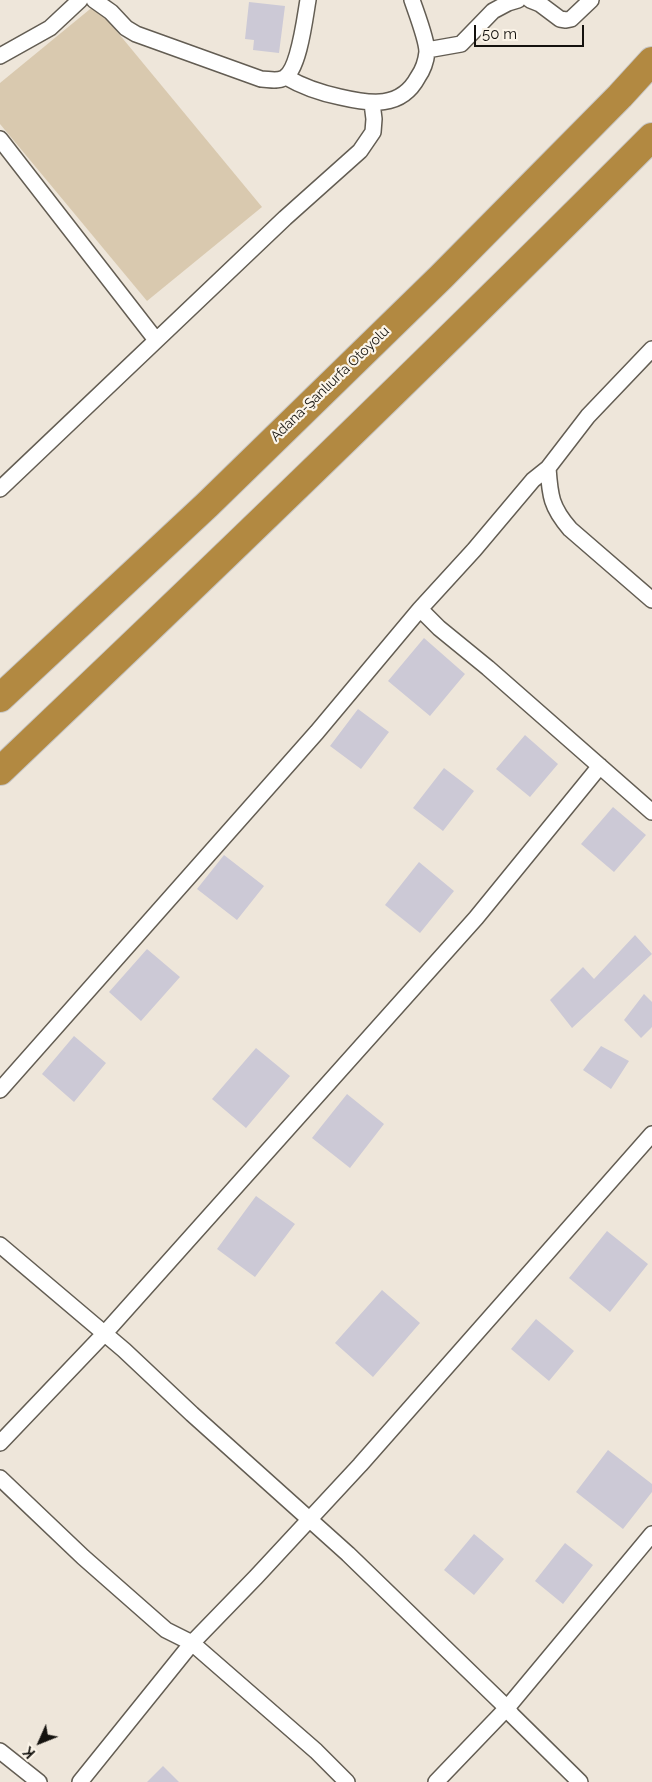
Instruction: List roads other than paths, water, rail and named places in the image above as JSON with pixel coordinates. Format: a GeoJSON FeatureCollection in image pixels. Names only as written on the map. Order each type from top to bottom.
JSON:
{"type":"FeatureCollection","features":[{"type":"Feature","properties":{"kind":"highway","name":"Adana-Şanlıurfa Otoyolu"},"geometry":{"type":"LineString","coordinates":[[0,698],[207,505],[426,290],[613,103],[652,61]]}},
{"type":"Feature","properties":{"kind":"highway"},"geometry":{"type":"LineString","coordinates":[[0,771],[231,552],[478,312],[652,137]]}},
{"type":"Feature","properties":{"kind":"street"},"geometry":{"type":"LineString","coordinates":[[0,56],[50,28],[80,0]]}},
{"type":"Feature","properties":{"kind":"street"},"geometry":{"type":"LineString","coordinates":[[94,0],[112,12],[126,28],[136,34],[261,78],[277,80],[286,77],[292,69],[308,0]]}},
{"type":"Feature","properties":{"kind":"street"},"geometry":{"type":"LineString","coordinates":[[286,77],[320,93],[372,104],[391,100],[409,90],[422,72],[427,50],[412,0]]}},
{"type":"Feature","properties":{"kind":"street"},"geometry":{"type":"LineString","coordinates":[[427,50],[460,44],[493,11],[518,0]]}},
{"type":"Feature","properties":{"kind":"street"},"geometry":{"type":"LineString","coordinates":[[530,0],[540,4],[560,19],[566,20],[571,19],[590,0]]}},
{"type":"Feature","properties":{"kind":"street"},"geometry":{"type":"LineString","coordinates":[[0,489],[285,218],[360,151],[373,132],[372,104]]}},
{"type":"Feature","properties":{"kind":"street"},"geometry":{"type":"LineString","coordinates":[[0,139],[156,340]]}},
{"type":"Feature","properties":{"kind":"street"},"geometry":{"type":"LineString","coordinates":[[0,1090],[317,732],[420,609],[474,550],[533,480],[548,468],[588,416],[652,349]]}},
{"type":"Feature","properties":{"kind":"street"},"geometry":{"type":"LineString","coordinates":[[548,468],[552,502],[561,518],[570,529],[652,600]]}},
{"type":"Feature","properties":{"kind":"street"},"geometry":{"type":"LineString","coordinates":[[420,609],[439,628],[652,812]]}},
{"type":"Feature","properties":{"kind":"street"},"geometry":{"type":"LineString","coordinates":[[0,1443],[105,1334],[476,918],[600,766]]}},
{"type":"Feature","properties":{"kind":"street"},"geometry":{"type":"LineString","coordinates":[[80,1782],[192,1644],[360,1465],[652,1134]]}},
{"type":"Feature","properties":{"kind":"street"},"geometry":{"type":"LineString","coordinates":[[0,1245],[105,1334],[404,1606],[580,1782]]}},
{"type":"Feature","properties":{"kind":"street"},"geometry":{"type":"LineString","coordinates":[[0,1478],[84,1557],[166,1630],[192,1644],[316,1751],[346,1782]]}},
{"type":"Feature","properties":{"kind":"street"},"geometry":{"type":"LineString","coordinates":[[436,1782],[507,1708],[652,1534]]}},
{"type":"Feature","properties":{"kind":"street"},"geometry":{"type":"LineString","coordinates":[[0,1751],[39,1782]]}}]}
